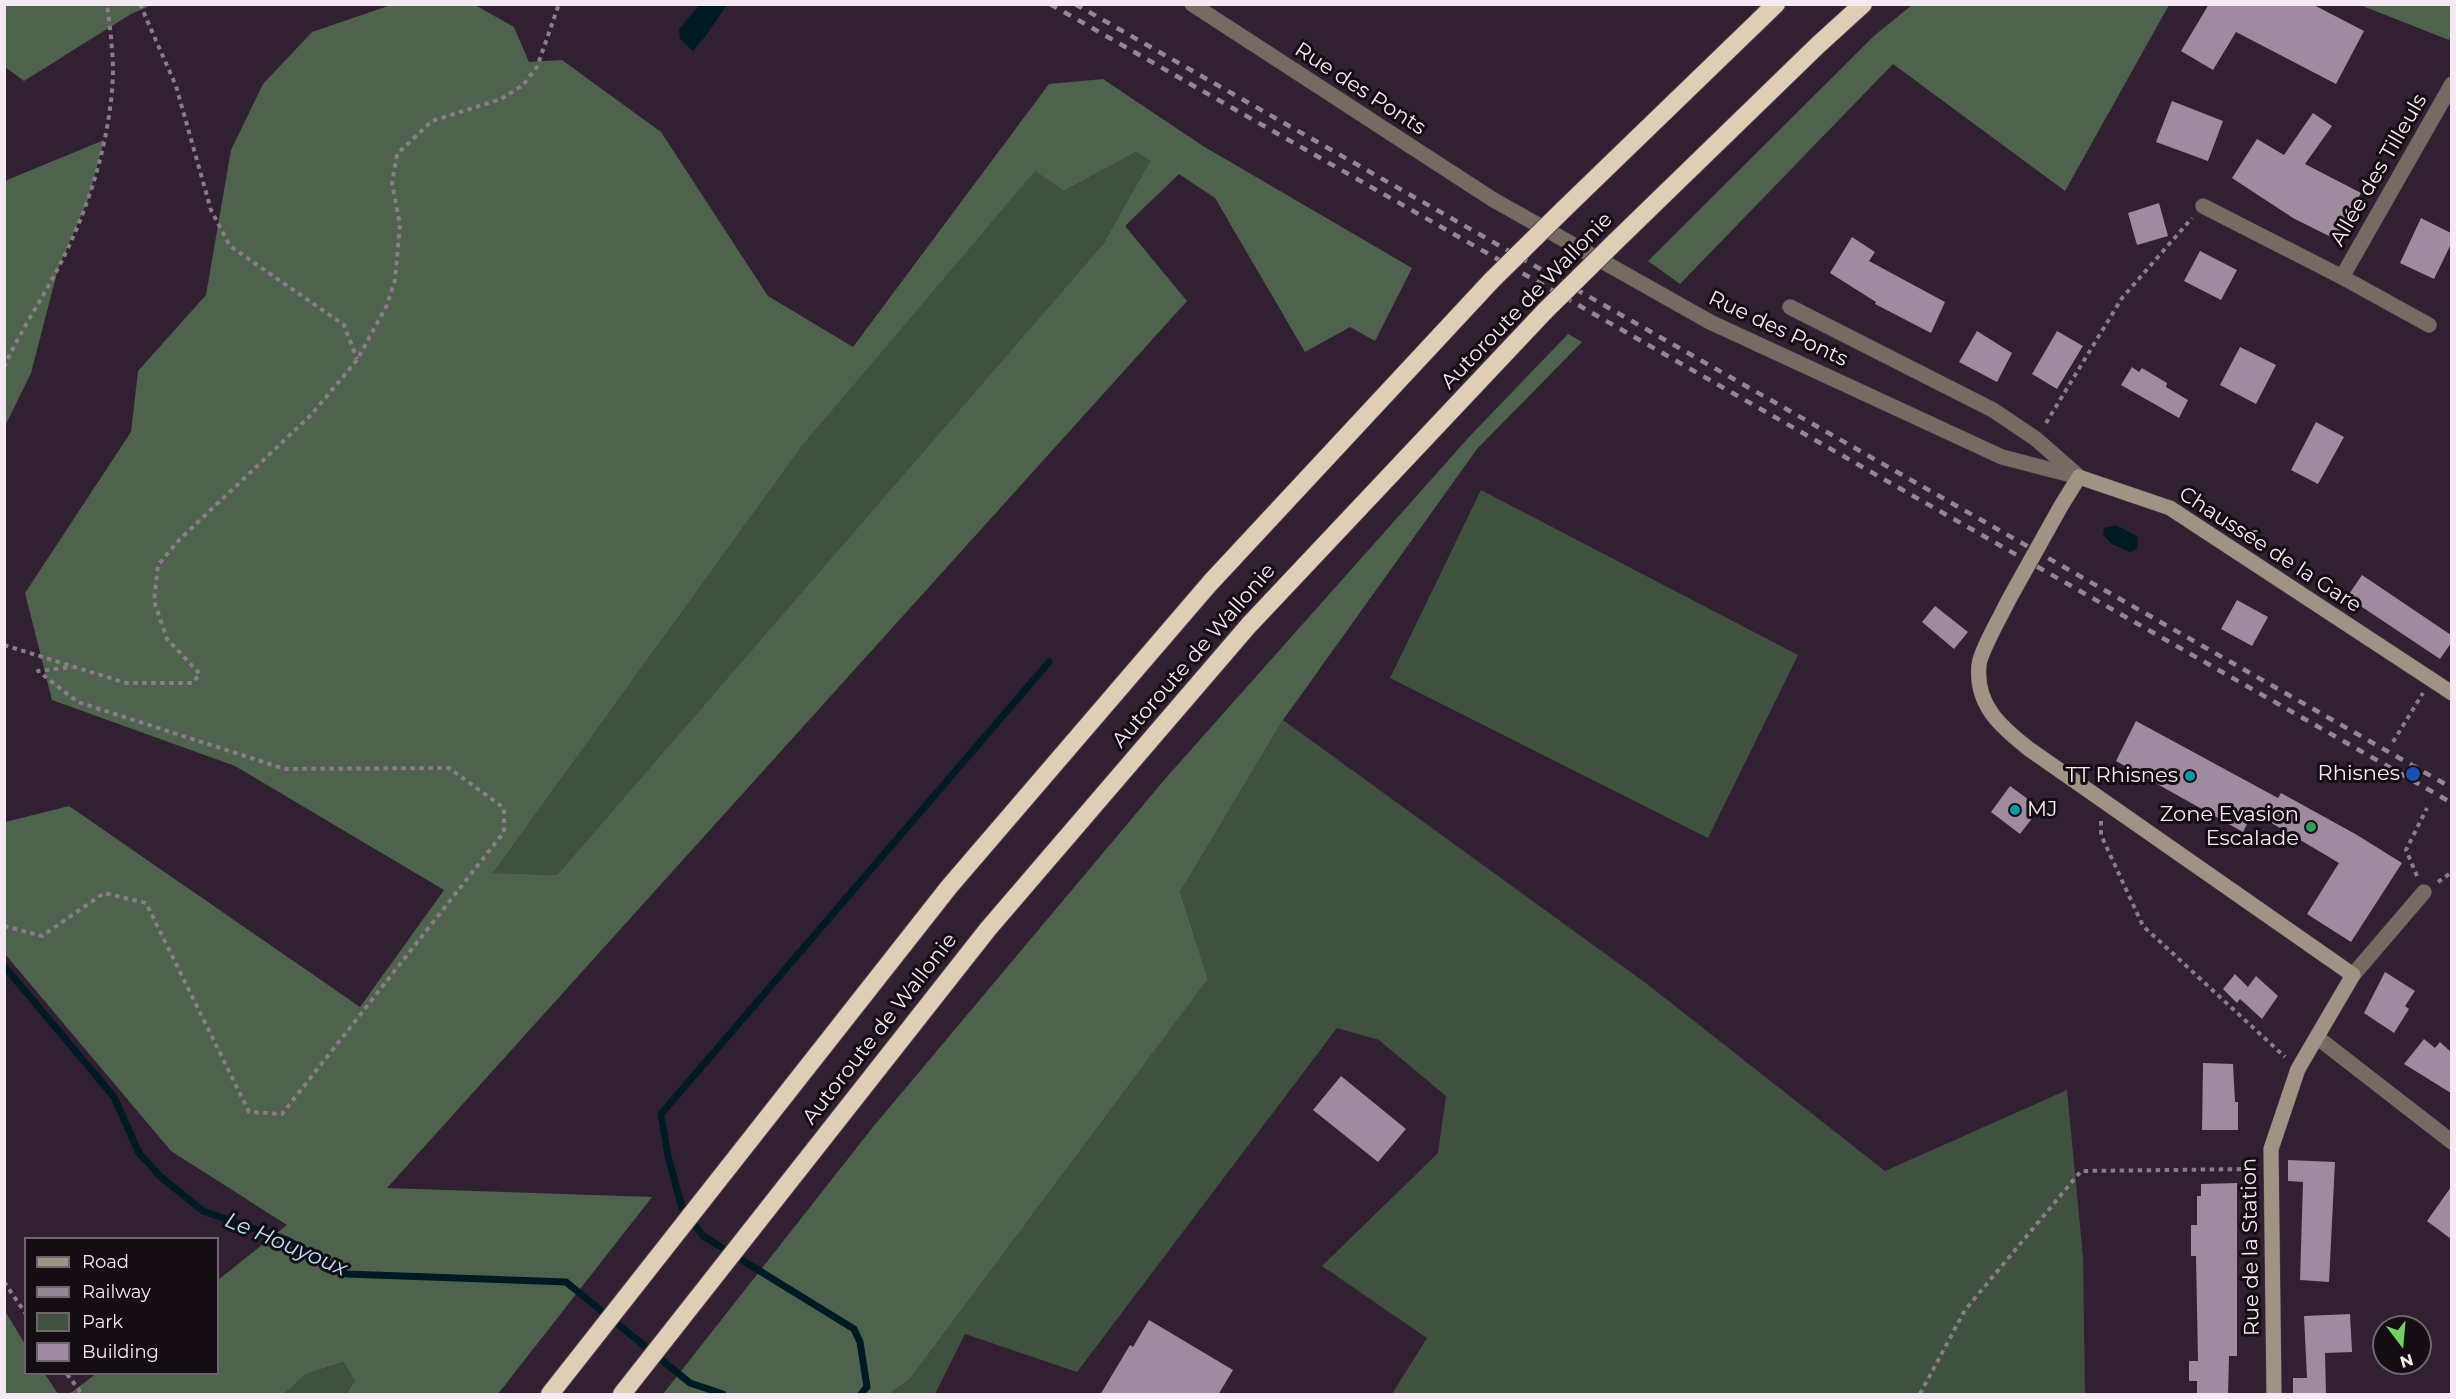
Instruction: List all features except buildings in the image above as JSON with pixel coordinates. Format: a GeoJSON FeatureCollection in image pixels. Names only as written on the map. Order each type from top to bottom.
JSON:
{"type":"FeatureCollection","features":[{"type":"Feature","properties":{"kind":"highway","name":"Autoroute de Wallonie"},"geometry":{"type":"LineString","coordinates":[[550,1395],[758,1127],[949,887],[1210,582],[1492,280],[1776,4]]}},
{"type":"Feature","properties":{"kind":"highway","name":"Autoroute de Wallonie"},"geometry":{"type":"LineString","coordinates":[[622,1395],[988,929],[1249,625],[1545,311],[1863,4]]}},
{"type":"Feature","properties":{"kind":"street","name":"Rue des Ponts"},"geometry":{"type":"LineString","coordinates":[[1192,4],[1492,199],[1710,322],[2002,457],[2079,477]]}},
{"type":"Feature","properties":{"kind":"street","name":"Allée des Tilleuls"},"geometry":{"type":"LineString","coordinates":[[2342,277],[2451,84]]}},
{"type":"Feature","properties":{"kind":"street","name":"Allée des Tilleuls"},"geometry":{"type":"LineString","coordinates":[[2203,206],[2342,277],[2429,325]]}},
{"type":"Feature","properties":{"kind":"street","name":"Rue des Ponts"},"geometry":{"type":"LineString","coordinates":[[1790,307],[1993,410],[2036,439],[2079,477]]}},
{"type":"Feature","properties":{"kind":"street"},"geometry":{"type":"LineString","coordinates":[[2079,477],[2008,601],[1979,663],[1981,690],[1990,714],[2009,734],[2029,749],[2353,975]]}},
{"type":"Feature","properties":{"kind":"street","name":"Chaussée de la Gare"},"geometry":{"type":"LineString","coordinates":[[2079,477],[2170,508],[2451,693]]}},
{"type":"Feature","properties":{"kind":"street","name":"Rue de la Station"},"geometry":{"type":"LineString","coordinates":[[2274,1395],[2271,1149],[2298,1069],[2353,975],[2424,892]]}},
{"type":"Feature","properties":{"kind":"street"},"geometry":{"type":"LineString","coordinates":[[2318,1038],[2451,1142]]}},
{"type":"Feature","properties":{"kind":"path"},"geometry":{"type":"LineString","coordinates":[[4,367],[13,346],[58,269],[88,200],[104,140],[113,73],[107,4]]}},
{"type":"Feature","properties":{"kind":"path"},"geometry":{"type":"LineString","coordinates":[[140,4],[176,86],[211,210],[230,246],[344,325],[357,360]]}},
{"type":"Feature","properties":{"kind":"path"},"geometry":{"type":"LineString","coordinates":[[4,645],[126,683],[192,683],[200,674],[167,639],[154,601],[158,565],[179,540],[311,415],[357,360],[387,305],[395,280],[400,225],[392,183],[397,154],[432,121],[501,99],[523,85],[537,67],[559,4]]}},
{"type":"Feature","properties":{"kind":"path"},"geometry":{"type":"LineString","coordinates":[[2036,439],[2122,298],[2203,206]]}},
{"type":"Feature","properties":{"kind":"path"},"geometry":{"type":"LineString","coordinates":[[4,926],[42,936],[104,893],[146,903],[249,1112],[282,1114],[504,832],[504,808],[449,768],[285,770],[78,702],[38,671],[72,668]]}},
{"type":"Feature","properties":{"kind":"path"},"geometry":{"type":"LineString","coordinates":[[2393,742],[2432,680]]}},
{"type":"Feature","properties":{"kind":"path"},"geometry":{"type":"LineString","coordinates":[[2101,800],[2102,835],[2143,926],[2298,1069]]}},
{"type":"Feature","properties":{"kind":"path"},"geometry":{"type":"LineString","coordinates":[[2424,892],[2406,850],[2427,808]]}},
{"type":"Feature","properties":{"kind":"path"},"geometry":{"type":"LineString","coordinates":[[1920,1395],[1965,1310],[2081,1171],[2271,1169]]}},
{"type":"Feature","properties":{"kind":"path"},"geometry":{"type":"LineString","coordinates":[[4,1282],[24,1311]]}},
{"type":"Feature","properties":{"kind":"path"},"geometry":{"type":"LineString","coordinates":[[68,1375],[82,1395]]}},
{"type":"Feature","properties":{"kind":"green space"},"geometry":{"type":"Polygon","coordinates":[[[5,4],[152,5],[131,14],[24,81],[5,67],[5,4]]]}},
{"type":"Feature","properties":{"kind":"green space"},"geometry":{"type":"Polygon","coordinates":[[[391,5],[475,5],[514,27],[529,62],[562,60],[661,132],[768,296],[853,347],[1049,84],[1103,79],[1203,146],[1412,268],[1375,341],[1350,327],[1305,352],[1215,198],[1179,174],[1125,226],[1187,301],[387,1188],[652,1197],[498,1394],[346,1394],[355,1381],[344,1362],[306,1374],[284,1394],[69,1394],[95,1375],[219,1375],[219,1279],[287,1225],[171,1151],[5,954],[5,822],[69,806],[360,1007],[444,890],[235,766],[52,700],[25,593],[131,432],[138,371],[206,295],[231,150],[263,84],[312,32],[391,5]],[[1136,152],[1064,191],[1035,171],[802,446],[493,873],[557,875],[1103,244],[1150,161],[1136,152]]]}},
{"type":"Feature","properties":{"kind":"green space"},"geometry":{"type":"Polygon","coordinates":[[[1912,5],[2169,5],[2065,191],[1893,64],[1680,284],[1648,261],[1875,35],[1912,5]]]}},
{"type":"Feature","properties":{"kind":"green space"},"geometry":{"type":"Polygon","coordinates":[[[2360,5],[2451,5],[2449,40],[2360,5]]]}},
{"type":"Feature","properties":{"kind":"green space"},"geometry":{"type":"Polygon","coordinates":[[[104,140],[88,200],[58,269],[31,373],[5,426],[4,188],[7,180],[104,140]]]}},
{"type":"Feature","properties":{"kind":"green space"},"geometry":{"type":"Polygon","coordinates":[[[1136,152],[1150,161],[1103,244],[557,875],[493,873],[802,446],[1035,170],[1064,191],[1136,152]]]}},
{"type":"Feature","properties":{"kind":"green space"},"geometry":{"type":"Polygon","coordinates":[[[1568,334],[1582,342],[1477,449],[1283,720],[1180,892],[1208,979],[910,1379],[889,1394],[663,1394],[873,1127],[1165,779],[1469,437],[1568,334]]]}},
{"type":"Feature","properties":{"kind":"green space"},"geometry":{"type":"Polygon","coordinates":[[[1481,490],[1798,655],[1708,838],[1390,678],[1481,490]]]}},
{"type":"Feature","properties":{"kind":"green space"},"geometry":{"type":"Polygon","coordinates":[[[1283,720],[1647,984],[1885,1171],[2067,1090],[2083,1257],[2085,1394],[1392,1394],[1427,1338],[1322,1266],[1438,1153],[1446,1096],[1379,1040],[1337,1028],[1077,1372],[965,1334],[935,1394],[889,1394],[910,1379],[1208,979],[1180,892],[1283,720]]]}},
{"type":"Feature","properties":{"kind":"green space"},"geometry":{"type":"Polygon","coordinates":[[[5,1311],[24,1342],[24,1375],[46,1375],[58,1394],[5,1394],[5,1311]]]}},
{"type":"Feature","properties":{"kind":"green space"},"geometry":{"type":"Polygon","coordinates":[[[345,1362],[355,1381],[346,1394],[284,1394],[306,1374],[345,1362]]]}},
{"type":"Feature","properties":{"kind":"water"},"geometry":{"type":"Polygon","coordinates":[[[699,5],[727,5],[693,51],[680,39],[679,29],[699,5]]]}},
{"type":"Feature","properties":{"kind":"water"},"geometry":{"type":"Polygon","coordinates":[[[2116,525],[2138,537],[2137,549],[2130,552],[2112,544],[2103,535],[2104,528],[2116,525]]]}},
{"type":"Feature","properties":{"kind":"waterway"},"geometry":{"type":"LineString","coordinates":[[861,1394],[867,1387],[860,1342],[854,1329],[703,1236],[682,1208],[668,1156],[661,1114],[1049,662]]}},
{"type":"Feature","properties":{"kind":"waterway","name":"Le Houyoux"},"geometry":{"type":"LineString","coordinates":[[4,966],[114,1097],[139,1153],[160,1176],[203,1211],[287,1240],[347,1274],[566,1282],[690,1383],[723,1394]]}},
{"type":"Feature","properties":{"kind":"railway"},"geometry":{"type":"LineString","coordinates":[[1050,4],[2452,803]]}},
{"type":"Feature","properties":{"kind":"railway"},"geometry":{"type":"LineString","coordinates":[[1075,4],[2452,788]]}},
{"type":"Feature","properties":{"kind":"place","name":"Rhisnes"},"geometry":{"type":"Point","coordinates":[2413,774]}},
{"type":"Feature","properties":{"kind":"place","name":"TT Rhisnes"},"geometry":{"type":"Point","coordinates":[2190,776]}},
{"type":"Feature","properties":{"kind":"place","name":"MJ"},"geometry":{"type":"Point","coordinates":[2015,810]}},
{"type":"Feature","properties":{"kind":"place","name":"Zone Evasion Escalade"},"geometry":{"type":"Point","coordinates":[2311,827]}}]}
